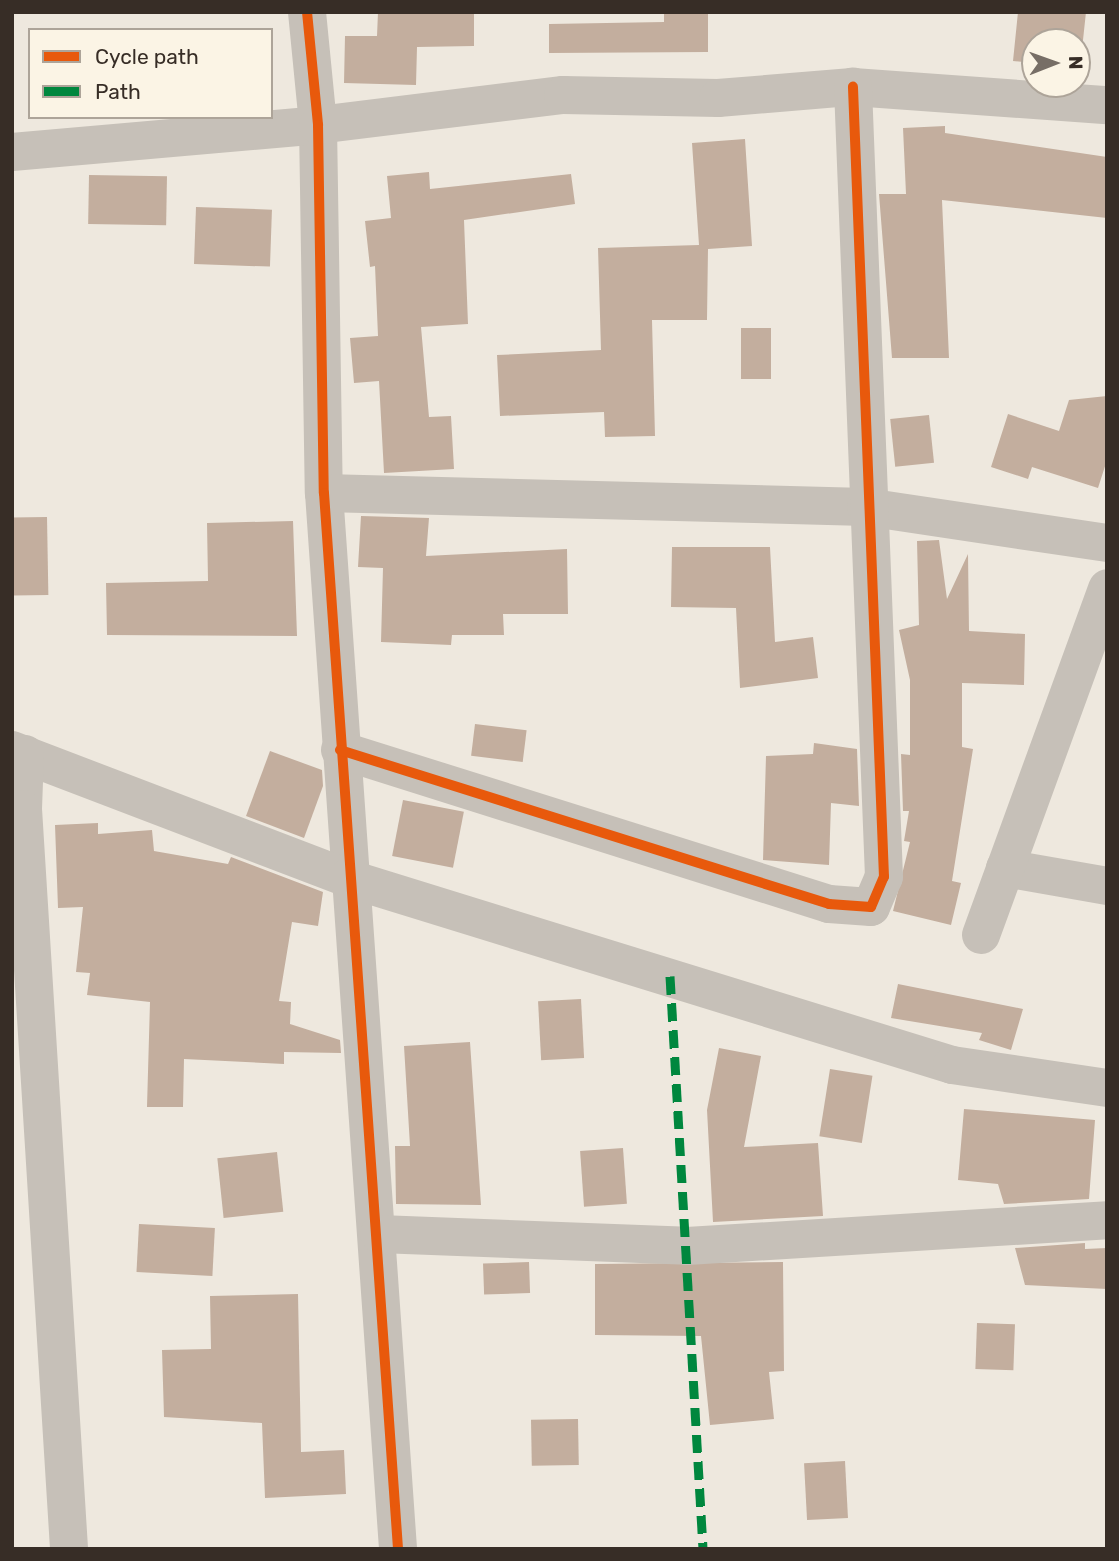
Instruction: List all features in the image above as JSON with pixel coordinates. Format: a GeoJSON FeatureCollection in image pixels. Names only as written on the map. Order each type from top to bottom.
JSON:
{"type":"FeatureCollection","features":[{"type":"Feature","properties":{"kind":"street"},"geometry":{"type":"LineString","coordinates":[[307,12],[318,125],[324,493],[347,878],[379,1234],[398,1549]]}},
{"type":"Feature","properties":{"kind":"street"},"geometry":{"type":"LineString","coordinates":[[340,750],[829,904],[871,907],[884,877],[866,507],[853,87]]}},
{"type":"Feature","properties":{"kind":"street"},"geometry":{"type":"LineString","coordinates":[[12,152],[318,125],[563,95],[718,98],[853,87],[1107,104]]}},
{"type":"Feature","properties":{"kind":"street"},"geometry":{"type":"LineString","coordinates":[[324,493],[866,507],[1107,544]]}},
{"type":"Feature","properties":{"kind":"street"},"geometry":{"type":"LineString","coordinates":[[981,935],[1098,633],[1107,588]]}},
{"type":"Feature","properties":{"kind":"street"},"geometry":{"type":"LineString","coordinates":[[69,1549],[19,752],[347,878],[952,1065],[1107,1088]]}},
{"type":"Feature","properties":{"kind":"street"},"geometry":{"type":"LineString","coordinates":[[1005,868],[1107,886]]}},
{"type":"Feature","properties":{"kind":"street"},"geometry":{"type":"LineString","coordinates":[[379,1234],[687,1247],[1107,1220]]}},
{"type":"Feature","properties":{"kind":"building"},"geometry":{"type":"Polygon","coordinates":[[[378,12],[474,12],[474,46],[417,47],[416,85],[344,83],[345,36],[377,36],[378,12]]]}},
{"type":"Feature","properties":{"kind":"building"},"geometry":{"type":"Polygon","coordinates":[[[664,12],[708,12],[708,52],[549,53],[549,24],[664,22],[664,12]]]}},
{"type":"Feature","properties":{"kind":"building"},"geometry":{"type":"Polygon","coordinates":[[[1018,12],[1086,12],[1084,28],[1021,28],[1021,62],[1013,61],[1018,12]]]}},
{"type":"Feature","properties":{"kind":"building"},"geometry":{"type":"Polygon","coordinates":[[[945,126],[945,133],[1107,157],[1107,218],[942,200],[949,358],[892,358],[879,194],[906,194],[903,128],[945,126]]]}},
{"type":"Feature","properties":{"kind":"building"},"geometry":{"type":"Polygon","coordinates":[[[745,139],[752,246],[708,249],[707,320],[652,320],[655,436],[605,437],[604,412],[500,416],[497,355],[601,350],[598,248],[699,245],[692,143],[745,139]]]}},
{"type":"Feature","properties":{"kind":"building"},"geometry":{"type":"Polygon","coordinates":[[[429,172],[430,189],[571,174],[575,204],[464,220],[468,324],[421,327],[429,417],[451,416],[454,469],[384,473],[379,381],[354,383],[350,338],[378,336],[375,266],[370,267],[365,221],[391,218],[387,176],[429,172]]]}},
{"type":"Feature","properties":{"kind":"building"},"geometry":{"type":"Polygon","coordinates":[[[89,175],[167,176],[166,225],[88,224],[89,175]]]}},
{"type":"Feature","properties":{"kind":"building"},"geometry":{"type":"Polygon","coordinates":[[[196,207],[272,210],[270,267],[194,264],[196,207]]]}},
{"type":"Feature","properties":{"kind":"building"},"geometry":{"type":"Polygon","coordinates":[[[741,328],[771,328],[771,379],[741,379],[741,328]]]}},
{"type":"Feature","properties":{"kind":"building"},"geometry":{"type":"Polygon","coordinates":[[[1107,396],[1107,460],[1098,488],[1032,467],[1028,479],[991,467],[1008,414],[1059,431],[1069,400],[1107,396]]]}},
{"type":"Feature","properties":{"kind":"building"},"geometry":{"type":"Polygon","coordinates":[[[929,415],[934,463],[895,467],[890,419],[929,415]]]}},
{"type":"Feature","properties":{"kind":"building"},"geometry":{"type":"Polygon","coordinates":[[[361,516],[429,518],[426,556],[567,549],[568,614],[503,614],[504,635],[452,635],[451,645],[381,642],[383,568],[358,567],[361,516]]]}},
{"type":"Feature","properties":{"kind":"building"},"geometry":{"type":"Polygon","coordinates":[[[47,517],[48,595],[13,596],[12,518],[47,517]]]}},
{"type":"Feature","properties":{"kind":"building"},"geometry":{"type":"Polygon","coordinates":[[[293,521],[297,636],[107,635],[106,583],[208,581],[207,523],[293,521]]]}},
{"type":"Feature","properties":{"kind":"building"},"geometry":{"type":"Polygon","coordinates":[[[939,540],[947,599],[968,554],[969,631],[1025,634],[1024,685],[962,683],[962,747],[973,749],[952,881],[961,883],[951,925],[893,911],[910,842],[904,841],[909,811],[903,811],[901,754],[910,755],[910,680],[899,630],[919,625],[917,541],[939,540]]]}},
{"type":"Feature","properties":{"kind":"building"},"geometry":{"type":"Polygon","coordinates":[[[672,547],[770,547],[775,642],[813,637],[818,678],[740,688],[736,608],[671,607],[672,547]]]}},
{"type":"Feature","properties":{"kind":"building"},"geometry":{"type":"Polygon","coordinates":[[[475,724],[527,730],[523,762],[471,756],[475,724]]]}},
{"type":"Feature","properties":{"kind":"building"},"geometry":{"type":"Polygon","coordinates":[[[814,743],[857,749],[859,806],[831,803],[829,865],[763,860],[766,756],[813,754],[814,743]]]}},
{"type":"Feature","properties":{"kind":"building"},"geometry":{"type":"Polygon","coordinates":[[[270,751],[322,770],[323,786],[304,838],[246,816],[270,751]]]}},
{"type":"Feature","properties":{"kind":"building"},"geometry":{"type":"Polygon","coordinates":[[[403,800],[464,812],[453,868],[392,856],[403,800]]]}},
{"type":"Feature","properties":{"kind":"building"},"geometry":{"type":"Polygon","coordinates":[[[98,823],[98,834],[152,830],[154,851],[228,864],[231,857],[323,892],[318,926],[292,922],[279,1001],[291,1002],[290,1024],[340,1040],[341,1053],[284,1052],[284,1064],[184,1059],[183,1107],[147,1107],[150,1002],[87,995],[90,973],[76,972],[83,907],[58,908],[55,825],[98,823]]]}},
{"type":"Feature","properties":{"kind":"building"},"geometry":{"type":"Polygon","coordinates":[[[898,984],[1023,1009],[1011,1050],[979,1040],[982,1033],[891,1018],[898,984]]]}},
{"type":"Feature","properties":{"kind":"building"},"geometry":{"type":"Polygon","coordinates":[[[581,999],[584,1058],[541,1060],[538,1001],[581,999]]]}},
{"type":"Feature","properties":{"kind":"building"},"geometry":{"type":"Polygon","coordinates":[[[470,1042],[481,1205],[396,1204],[395,1146],[410,1146],[404,1046],[470,1042]]]}},
{"type":"Feature","properties":{"kind":"building"},"geometry":{"type":"Polygon","coordinates":[[[719,1048],[761,1056],[744,1147],[818,1143],[823,1216],[713,1222],[707,1110],[719,1048]]]}},
{"type":"Feature","properties":{"kind":"building"},"geometry":{"type":"Polygon","coordinates":[[[830,1069],[872,1076],[862,1143],[819,1136],[830,1069]]]}},
{"type":"Feature","properties":{"kind":"building"},"geometry":{"type":"Polygon","coordinates":[[[964,1109],[1095,1120],[1089,1199],[1004,1204],[998,1184],[958,1180],[964,1109]]]}},
{"type":"Feature","properties":{"kind":"building"},"geometry":{"type":"Polygon","coordinates":[[[623,1148],[627,1204],[584,1207],[580,1151],[623,1148]]]}},
{"type":"Feature","properties":{"kind":"building"},"geometry":{"type":"Polygon","coordinates":[[[277,1152],[283,1212],[224,1218],[217,1158],[277,1152]]]}},
{"type":"Feature","properties":{"kind":"building"},"geometry":{"type":"Polygon","coordinates":[[[139,1224],[215,1228],[212,1276],[136,1272],[139,1224]]]}},
{"type":"Feature","properties":{"kind":"building"},"geometry":{"type":"Polygon","coordinates":[[[1085,1243],[1085,1249],[1107,1248],[1107,1289],[1025,1285],[1015,1248],[1085,1243]]]}},
{"type":"Feature","properties":{"kind":"building"},"geometry":{"type":"Polygon","coordinates":[[[529,1262],[530,1293],[484,1295],[483,1264],[529,1262]]]}},
{"type":"Feature","properties":{"kind":"building"},"geometry":{"type":"Polygon","coordinates":[[[783,1262],[784,1371],[769,1372],[774,1419],[710,1425],[701,1336],[595,1335],[595,1264],[783,1262]]]}},
{"type":"Feature","properties":{"kind":"building"},"geometry":{"type":"Polygon","coordinates":[[[298,1294],[301,1452],[344,1450],[346,1494],[265,1498],[262,1423],[164,1417],[162,1350],[211,1349],[210,1296],[298,1294]]]}},
{"type":"Feature","properties":{"kind":"building"},"geometry":{"type":"Polygon","coordinates":[[[977,1323],[1015,1324],[1013,1370],[975,1369],[977,1323]]]}},
{"type":"Feature","properties":{"kind":"building"},"geometry":{"type":"Polygon","coordinates":[[[578,1419],[579,1465],[532,1466],[531,1420],[578,1419]]]}},
{"type":"Feature","properties":{"kind":"building"},"geometry":{"type":"Polygon","coordinates":[[[845,1461],[848,1518],[807,1520],[804,1463],[845,1461]]]}},
{"type":"Feature","properties":{"kind":"marked path"},"geometry":{"type":"LineString","coordinates":[[670,976],[703,1549]]}},
{"type":"Feature","properties":{"kind":"cycle path"},"geometry":{"type":"LineString","coordinates":[[307,12],[318,125],[324,493],[398,1549]]}},
{"type":"Feature","properties":{"kind":"cycle path"},"geometry":{"type":"LineString","coordinates":[[340,750],[829,904],[871,907],[884,877],[853,87]]}}]}
